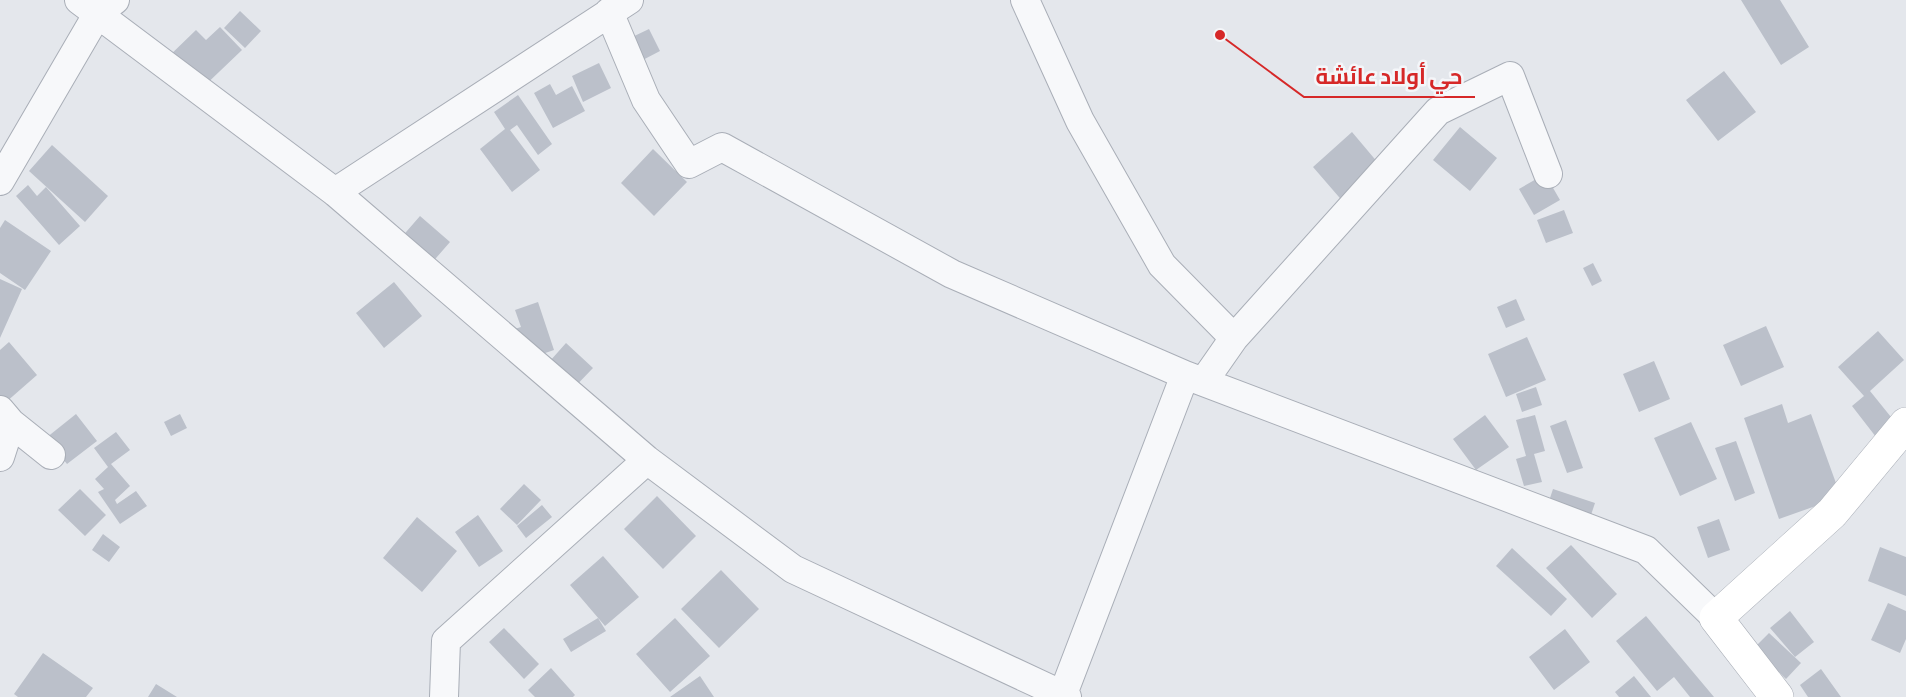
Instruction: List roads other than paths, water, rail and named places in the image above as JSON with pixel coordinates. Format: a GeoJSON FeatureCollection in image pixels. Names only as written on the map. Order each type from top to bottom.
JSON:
{"type":"FeatureCollection","features":[{"type":"Feature","properties":{"kind":"street"},"geometry":{"type":"LineString","coordinates":[[1025,0],[1080,121],[1162,265],[1234,338]]}},
{"type":"Feature","properties":{"kind":"street"},"geometry":{"type":"LineString","coordinates":[[0,181],[97,4],[335,192],[647,460],[793,569],[1065,696],[1194,378],[1234,338],[1438,111],[1510,76],[1548,174]]}},
{"type":"Feature","properties":{"kind":"street"},"geometry":{"type":"LineString","coordinates":[[335,192],[619,6],[646,100],[689,164],[722,147],[952,274],[1194,378],[1646,550],[1716,618],[1777,697]]}},
{"type":"Feature","properties":{"kind":"street"},"geometry":{"type":"LineString","coordinates":[[6,417],[51,455]]}},
{"type":"Feature","properties":{"kind":"street"},"geometry":{"type":"LineString","coordinates":[[0,457],[6,417]]}},
{"type":"Feature","properties":{"kind":"street"},"geometry":{"type":"LineString","coordinates":[[1716,618],[1832,513],[1906,424]]}},
{"type":"Feature","properties":{"kind":"street"},"geometry":{"type":"LineString","coordinates":[[444,697],[446,641],[647,460]]}},
{"type":"Feature","properties":{"kind":"place","name":"حي أولاد عائشة"},"geometry":{"type":"Point","coordinates":[1220,35]}}]}
